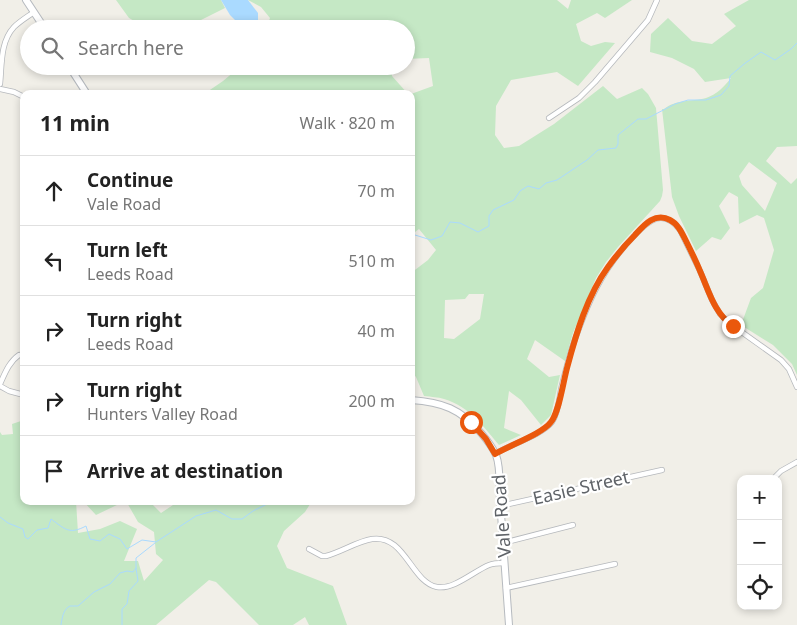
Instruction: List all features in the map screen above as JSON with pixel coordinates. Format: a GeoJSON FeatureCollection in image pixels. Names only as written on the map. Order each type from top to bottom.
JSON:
{"type":"FeatureCollection","features":[{"type":"Feature","properties":{"kind":"main road"},"geometry":{"type":"LineString","coordinates":[[26,0],[39,20]]}},
{"type":"Feature","properties":{"kind":"main road"},"geometry":{"type":"LineString","coordinates":[[75,75],[84,90]]}},
{"type":"Feature","properties":{"kind":"main road","name":"Vale Road"},"geometry":{"type":"LineString","coordinates":[[415,400],[437,403],[458,411],[478,430],[495,454],[498,466],[509,625]]}},
{"type":"Feature","properties":{"kind":"street"},"geometry":{"type":"LineString","coordinates":[[549,118],[579,98],[595,82],[648,20],[657,0]]}},
{"type":"Feature","properties":{"kind":"street"},"geometry":{"type":"LineString","coordinates":[[23,20],[34,12]]}},
{"type":"Feature","properties":{"kind":"street"},"geometry":{"type":"LineString","coordinates":[[0,84],[2,50],[12,28],[20,22]]}},
{"type":"Feature","properties":{"kind":"street"},"geometry":{"type":"LineString","coordinates":[[0,88],[20,95]]}},
{"type":"Feature","properties":{"kind":"street"},"geometry":{"type":"LineString","coordinates":[[495,454],[543,430],[552,422],[578,329],[591,299],[604,274],[624,246],[649,221],[656,218],[670,220],[680,230],[720,314],[729,323],[781,360],[789,370],[797,386]]}},
{"type":"Feature","properties":{"kind":"street"},"geometry":{"type":"LineString","coordinates":[[19,356],[9,365],[0,385],[20,394]]}},
{"type":"Feature","properties":{"kind":"street"},"geometry":{"type":"LineString","coordinates":[[778,475],[797,462]]}},
{"type":"Feature","properties":{"kind":"street","name":"Easie Street"},"geometry":{"type":"LineString","coordinates":[[500,506],[662,470]]}},
{"type":"Feature","properties":{"kind":"street"},"geometry":{"type":"LineString","coordinates":[[503,543],[574,524]]}},
{"type":"Feature","properties":{"kind":"street"},"geometry":{"type":"LineString","coordinates":[[309,549],[322,556],[326,556],[368,540],[382,539],[399,549],[428,583],[440,587],[454,584],[491,564],[504,563]]}},
{"type":"Feature","properties":{"kind":"street"},"geometry":{"type":"LineString","coordinates":[[506,588],[614,564]]}},
{"type":"Feature","properties":{"kind":"green space"},"geometry":{"type":"Polygon","coordinates":[[[116,0],[221,0],[225,8],[201,20],[132,20],[116,0]]]}},
{"type":"Feature","properties":{"kind":"green space"},"geometry":{"type":"Polygon","coordinates":[[[248,0],[557,0],[568,9],[571,0],[632,0],[605,18],[597,13],[576,24],[581,41],[591,46],[605,42],[615,43],[578,86],[557,72],[511,80],[496,106],[495,135],[504,148],[519,146],[554,124],[603,86],[617,99],[642,88],[656,108],[663,190],[660,201],[618,247],[596,278],[573,333],[565,361],[535,340],[527,359],[549,377],[560,375],[551,415],[541,425],[521,400],[509,391],[504,428],[521,435],[499,445],[475,418],[461,407],[444,399],[424,396],[415,376],[415,270],[428,260],[436,250],[419,229],[415,232],[415,93],[433,86],[429,58],[415,59],[415,20],[269,20],[270,18],[261,7],[248,0]],[[469,294],[465,299],[445,300],[444,338],[454,339],[480,319],[484,294],[469,294]]]}},
{"type":"Feature","properties":{"kind":"green space"},"geometry":{"type":"Polygon","coordinates":[[[749,0],[797,0],[797,146],[777,147],[766,161],[791,184],[797,178],[797,375],[792,364],[773,345],[741,325],[751,298],[763,288],[774,250],[764,218],[757,215],[739,224],[738,197],[729,192],[719,206],[730,228],[721,240],[712,237],[696,251],[672,197],[662,109],[679,102],[710,97],[720,90],[731,78],[705,82],[694,69],[672,58],[650,52],[651,34],[668,18],[692,41],[712,44],[736,26],[724,14],[749,0]],[[749,162],[739,176],[742,185],[765,211],[777,183],[749,162]]]}},
{"type":"Feature","properties":{"kind":"green space"},"geometry":{"type":"Polygon","coordinates":[[[230,75],[392,75],[404,90],[210,90],[230,75]]]}},
{"type":"Feature","properties":{"kind":"green space"},"geometry":{"type":"Polygon","coordinates":[[[20,421],[20,505],[76,505],[78,533],[100,529],[120,521],[137,529],[124,561],[138,561],[144,581],[163,560],[156,554],[154,532],[138,522],[128,505],[153,505],[161,513],[173,505],[309,505],[305,512],[284,531],[277,546],[287,568],[333,586],[347,625],[309,625],[305,617],[293,625],[259,625],[216,582],[209,580],[156,625],[0,625],[0,432],[2,435],[13,434],[12,424],[20,421]]]}},
{"type":"Feature","properties":{"kind":"green space"},"geometry":{"type":"Polygon","coordinates":[[[87,505],[117,505],[96,515],[87,505]]]}},
{"type":"Feature","properties":{"kind":"water"},"geometry":{"type":"Polygon","coordinates":[[[221,0],[248,0],[258,13],[258,20],[235,20],[221,0]]]}},
{"type":"Feature","properties":{"kind":"waterway"},"geometry":{"type":"LineString","coordinates":[[415,235],[431,240],[442,236],[450,222],[460,223],[478,232],[489,226],[489,216],[493,210],[514,200],[520,191],[528,186],[539,189],[546,183],[557,180],[587,160],[598,150],[616,148],[618,135],[638,119],[646,119],[675,104],[688,100],[706,100],[721,95],[729,86],[730,76],[761,52],[775,60],[797,43]]}},
{"type":"Feature","properties":{"kind":"waterway"},"geometry":{"type":"LineString","coordinates":[[0,517],[8,523],[23,529],[25,537],[28,539],[37,530],[48,528],[51,519],[67,530],[80,529],[86,526],[90,539],[100,541],[109,534],[120,539],[127,549],[142,540],[156,542],[196,516],[216,510],[232,519],[242,519],[265,505]]}},
{"type":"Feature","properties":{"kind":"waterway"},"geometry":{"type":"LineString","coordinates":[[122,625],[122,609],[127,604],[129,591],[138,581],[136,558],[155,543]]}},
{"type":"Feature","properties":{"kind":"waterway"},"geometry":{"type":"LineString","coordinates":[[61,625],[63,614],[68,607],[78,606],[94,592],[110,584],[120,573],[133,572],[136,568]]}},
{"type":"Feature","properties":{"kind":"route"},"geometry":{"type":"LineString","coordinates":[[471,422],[486,439],[495,454],[543,430],[552,422],[555,417],[571,353],[583,318],[596,289],[608,267],[624,246],[645,224],[653,219],[666,218],[680,230],[690,248],[715,307],[733,326]]}}]}
